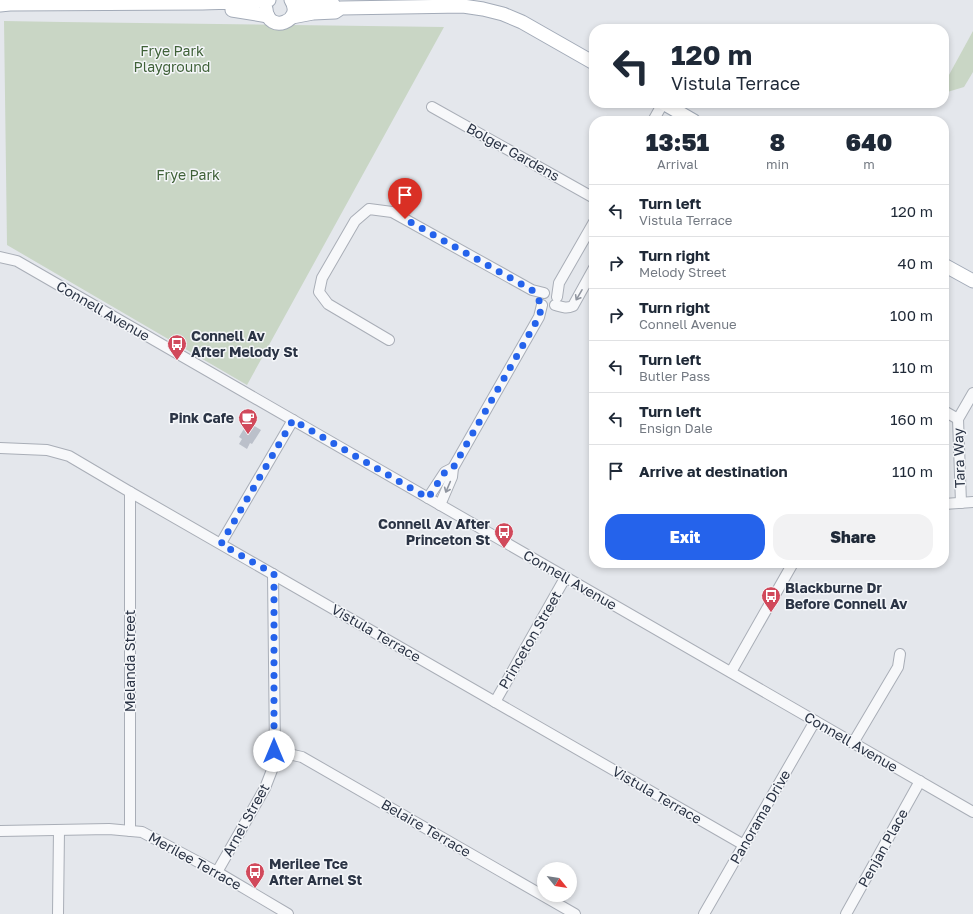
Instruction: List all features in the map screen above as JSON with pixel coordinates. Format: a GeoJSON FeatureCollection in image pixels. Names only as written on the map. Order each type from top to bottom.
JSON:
{"type":"FeatureCollection","features":[{"type":"Feature","properties":{"kind":"main road"},"geometry":{"type":"LineString","coordinates":[[0,13],[67,5],[202,3],[223,1],[247,3],[269,0],[266,8],[268,16],[274,22],[282,23],[289,20],[292,16],[294,7],[292,1],[335,4],[341,8]]}},
{"type":"Feature","properties":{"kind":"main road"},"geometry":{"type":"LineString","coordinates":[[0,5],[67,5],[234,10],[268,16]]}},
{"type":"Feature","properties":{"kind":"main road"},"geometry":{"type":"LineString","coordinates":[[292,16],[335,12],[341,8],[463,6],[503,14],[522,22],[589,60]]}},
{"type":"Feature","properties":{"kind":"main road"},"geometry":{"type":"LineString","coordinates":[[672,108],[685,116]]}},
{"type":"Feature","properties":{"kind":"main road"},"geometry":{"type":"LineString","coordinates":[[949,268],[973,282]]}},
{"type":"Feature","properties":{"kind":"street","name":"Bolger Gardens"},"geometry":{"type":"LineString","coordinates":[[432,107],[589,195]]}},
{"type":"Feature","properties":{"kind":"street"},"geometry":{"type":"LineString","coordinates":[[389,340],[328,304],[320,292],[322,278],[355,221],[369,209],[392,212],[563,308],[573,306],[589,277]]}},
{"type":"Feature","properties":{"kind":"street"},"geometry":{"type":"LineString","coordinates":[[440,505],[452,476],[453,468],[589,231]]}},
{"type":"Feature","properties":{"kind":"street","name":"Connell Avenue"},"geometry":{"type":"LineString","coordinates":[[0,256],[17,261],[973,812]]}},
{"type":"Feature","properties":{"kind":"street","name":"Tara Way"},"geometry":{"type":"LineString","coordinates":[[961,503],[958,419],[973,393]]}},
{"type":"Feature","properties":{"kind":"street"},"geometry":{"type":"LineString","coordinates":[[949,414],[958,419]]}},
{"type":"Feature","properties":{"kind":"street"},"geometry":{"type":"LineString","coordinates":[[221,544],[293,420]]}},
{"type":"Feature","properties":{"kind":"street","name":"Vistula Terrace"},"geometry":{"type":"LineString","coordinates":[[0,448],[47,450],[69,456],[744,845]]}},
{"type":"Feature","properties":{"kind":"street"},"geometry":{"type":"LineString","coordinates":[[428,498],[445,472],[453,468]]}},
{"type":"Feature","properties":{"kind":"street","name":"Melanda Street"},"geometry":{"type":"LineString","coordinates":[[130,492],[130,831]]}},
{"type":"Feature","properties":{"kind":"street"},"geometry":{"type":"LineString","coordinates":[[949,504],[973,502]]}},
{"type":"Feature","properties":{"kind":"street"},"geometry":{"type":"LineString","coordinates":[[731,672],[790,568]]}},
{"type":"Feature","properties":{"kind":"street","name":"Arnel Street"},"geometry":{"type":"LineString","coordinates":[[217,872],[267,784],[272,770],[274,751],[274,574]]}},
{"type":"Feature","properties":{"kind":"street","name":"Princeton Street"},"geometry":{"type":"LineString","coordinates":[[495,702],[566,578]]}},
{"type":"Feature","properties":{"kind":"street"},"geometry":{"type":"LineString","coordinates":[[853,743],[898,667],[900,654]]}},
{"type":"Feature","properties":{"kind":"street","name":"Panorama Drive"},"geometry":{"type":"LineString","coordinates":[[704,914],[815,721]]}},
{"type":"Feature","properties":{"kind":"street","name":"Belaire Terrace"},"geometry":{"type":"LineString","coordinates":[[274,751],[302,757],[575,914]]}},
{"type":"Feature","properties":{"kind":"street","name":"Penjan Place"},"geometry":{"type":"LineString","coordinates":[[846,914],[920,781]]}},
{"type":"Feature","properties":{"kind":"street"},"geometry":{"type":"LineString","coordinates":[[58,914],[59,830]]}},
{"type":"Feature","properties":{"kind":"street","name":"Merilee Terrace"},"geometry":{"type":"LineString","coordinates":[[0,831],[130,831],[147,834],[217,872],[288,914]]}},
{"type":"Feature","properties":{"kind":"green space","name":"Frye Park"},"geometry":{"type":"Polygon","coordinates":[[[4,21],[444,27],[247,385],[7,245],[4,21]]]}},
{"type":"Feature","properties":{"kind":"green space"},"geometry":{"type":"Polygon","coordinates":[[[973,31],[973,72],[964,87],[949,92],[949,75],[973,31]]]}},
{"type":"Feature","properties":{"kind":"building","name":"Pink Cafe"},"geometry":{"type":"Polygon","coordinates":[[[248,422],[261,430],[247,449],[239,444],[242,439],[239,437],[248,422]]]}},
{"type":"Feature","properties":{"kind":"place","name":"Connell Av After Melody St"},"geometry":{"type":"Point","coordinates":[177,361]}},
{"type":"Feature","properties":{"kind":"place","name":"Pink Cafe"},"geometry":{"type":"Point","coordinates":[248,435]}},
{"type":"Feature","properties":{"kind":"place","name":"Connell Av After Princeton St"},"geometry":{"type":"Point","coordinates":[504,549]}},
{"type":"Feature","properties":{"kind":"place","name":"Blackburne Dr Before Connell Av"},"geometry":{"type":"Point","coordinates":[771,613]}},
{"type":"Feature","properties":{"kind":"place","name":"Merilee Tce After Arnel St"},"geometry":{"type":"Point","coordinates":[255,889]}},
{"type":"Feature","properties":{"kind":"route"},"geometry":{"type":"LineString","coordinates":[[274,751],[274,574],[221,544],[293,420],[428,498],[445,472],[453,468],[539,317],[542,305],[532,290],[405,219]]}},
{"type":"Feature","properties":{"kind":"park label","name":"Frye Park Playground"},"geometry":{"type":"Point","coordinates":[172,60]}}]}
